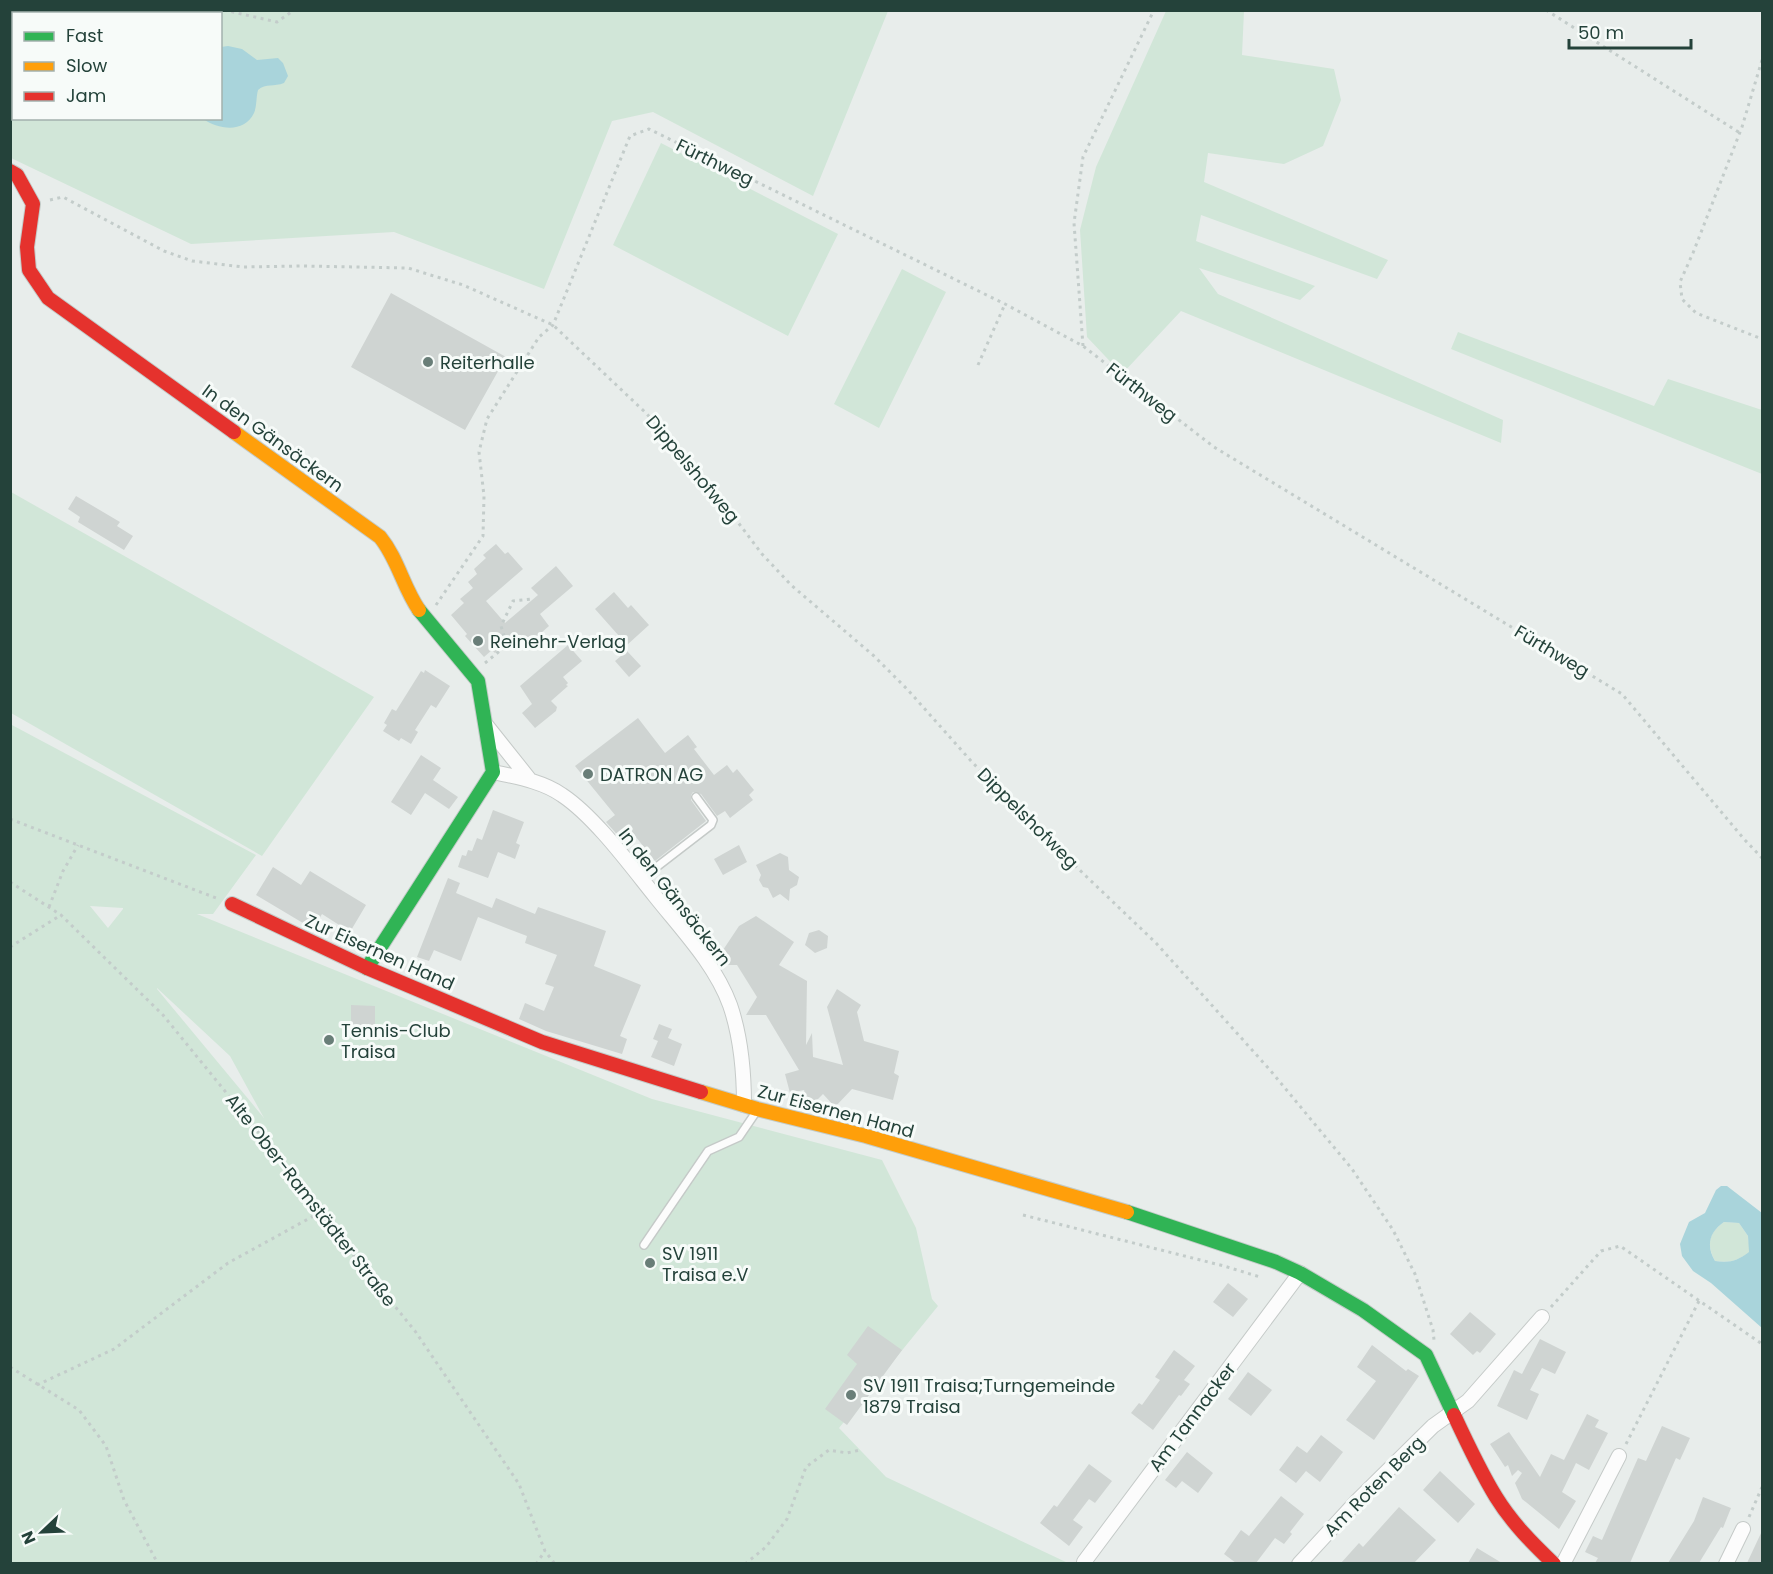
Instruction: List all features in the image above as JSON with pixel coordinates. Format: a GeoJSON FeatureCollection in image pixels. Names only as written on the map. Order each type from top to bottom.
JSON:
{"type":"FeatureCollection","features":[{"type":"Feature","properties":{"kind":"street"},"geometry":{"type":"LineString","coordinates":[[10,171],[17,175],[33,204]]}},
{"type":"Feature","properties":{"kind":"street","name":"In den Gänsäckern"},"geometry":{"type":"LineString","coordinates":[[33,204],[27,247],[29,270],[48,298],[380,537],[390,548],[414,604],[472,674],[481,690],[493,772],[530,780],[560,793],[581,809],[641,879],[710,967],[729,1003],[740,1039],[751,1107]]}},
{"type":"Feature","properties":{"kind":"street","name":"In den Gänsäckern"},"geometry":{"type":"LineString","coordinates":[[486,725],[530,780]]}},
{"type":"Feature","properties":{"kind":"street"},"geometry":{"type":"LineString","coordinates":[[368,968],[493,772]]}},
{"type":"Feature","properties":{"kind":"street","name":"Zur Eisernen Hand"},"geometry":{"type":"LineString","coordinates":[[232,904],[368,968],[543,1042],[751,1107],[866,1136],[1109,1206],[1276,1262],[1300,1273],[1364,1310],[1426,1355]]}},
{"type":"Feature","properties":{"kind":"street","name":"Am Tannacker"},"geometry":{"type":"LineString","coordinates":[[1084,1562],[1300,1273]]}},
{"type":"Feature","properties":{"kind":"street","name":"Am Roten Berg"},"geometry":{"type":"LineString","coordinates":[[1299,1563],[1357,1501],[1433,1426],[1468,1401],[1542,1317]]}},
{"type":"Feature","properties":{"kind":"street"},"geometry":{"type":"LineString","coordinates":[[1426,1355],[1474,1458],[1497,1499],[1526,1537],[1554,1563]]}},
{"type":"Feature","properties":{"kind":"street"},"geometry":{"type":"LineString","coordinates":[[1563,1563],[1619,1456]]}},
{"type":"Feature","properties":{"kind":"street"},"geometry":{"type":"LineString","coordinates":[[1726,1563],[1743,1529]]}},
{"type":"Feature","properties":{"kind":"lane"},"geometry":{"type":"LineString","coordinates":[[641,879],[711,825],[713,820],[696,797]]}},
{"type":"Feature","properties":{"kind":"lane"},"geometry":{"type":"LineString","coordinates":[[644,1245],[708,1152],[739,1137],[751,1107]]}},
{"type":"Feature","properties":{"kind":"path"},"geometry":{"type":"LineString","coordinates":[[224,10],[277,21],[294,10]]}},
{"type":"Feature","properties":{"kind":"path"},"geometry":{"type":"LineString","coordinates":[[1083,346],[1074,222],[1083,157],[1154,10]]}},
{"type":"Feature","properties":{"kind":"path"},"geometry":{"type":"LineString","coordinates":[[1546,10],[1740,133]]}},
{"type":"Feature","properties":{"kind":"path"},"geometry":{"type":"LineString","coordinates":[[1762,60],[1740,133],[1694,253],[1680,282],[1682,299],[1696,313],[1762,339]]}},
{"type":"Feature","properties":{"kind":"path","name":"Fürthweg"},"geometry":{"type":"LineString","coordinates":[[553,325],[630,136],[649,129],[1005,304],[1083,346],[1214,447],[1622,694],[1762,858]]}},
{"type":"Feature","properties":{"kind":"path","name":"Dippelshofweg"},"geometry":{"type":"LineString","coordinates":[[33,204],[63,197],[164,251],[192,261],[243,267],[408,268],[463,285],[553,325],[647,414],[712,488],[762,554],[791,585],[874,656],[908,689],[972,762],[1044,836],[1156,943],[1270,1070],[1352,1169],[1393,1230],[1415,1274],[1433,1330],[1435,1342],[1426,1355]]}},
{"type":"Feature","properties":{"kind":"path"},"geometry":{"type":"LineString","coordinates":[[978,365],[1005,304]]}},
{"type":"Feature","properties":{"kind":"path"},"geometry":{"type":"LineString","coordinates":[[426,619],[483,536],[484,496],[479,452],[487,419],[539,336],[553,325]]}},
{"type":"Feature","properties":{"kind":"path"},"geometry":{"type":"LineString","coordinates":[[472,674],[507,645],[501,626],[513,601],[532,599]]}},
{"type":"Feature","properties":{"kind":"path"},"geometry":{"type":"LineString","coordinates":[[10,819],[232,904]]}},
{"type":"Feature","properties":{"kind":"path"},"geometry":{"type":"LineString","coordinates":[[49,907],[63,872],[78,845]]}},
{"type":"Feature","properties":{"kind":"path","name":"Alte Ober-Ramstädter Straße"},"geometry":{"type":"LineString","coordinates":[[10,882],[61,915],[163,1015],[308,1193],[319,1213],[415,1331],[519,1484],[545,1551],[555,1563]]}},
{"type":"Feature","properties":{"kind":"path"},"geometry":{"type":"LineString","coordinates":[[10,947],[61,915]]}},
{"type":"Feature","properties":{"kind":"path"},"geometry":{"type":"LineString","coordinates":[[37,1384],[114,1349],[228,1263],[319,1213]]}},
{"type":"Feature","properties":{"kind":"path"},"geometry":{"type":"LineString","coordinates":[[1023,1215],[1224,1266],[1269,1280]]}},
{"type":"Feature","properties":{"kind":"path"},"geometry":{"type":"LineString","coordinates":[[1542,1317],[1601,1251],[1620,1246],[1762,1344]]}},
{"type":"Feature","properties":{"kind":"path"},"geometry":{"type":"LineString","coordinates":[[1619,1456],[1699,1301]]}},
{"type":"Feature","properties":{"kind":"path"},"geometry":{"type":"LineString","coordinates":[[10,1366],[79,1410],[106,1446],[124,1500],[158,1563]]}},
{"type":"Feature","properties":{"kind":"path"},"geometry":{"type":"LineString","coordinates":[[746,1563],[766,1546],[787,1519],[806,1467],[829,1450],[847,1453],[860,1450]]}},
{"type":"Feature","properties":{"kind":"path"},"geometry":{"type":"LineString","coordinates":[[1743,1529],[1762,1487]]}},
{"type":"Feature","properties":{"kind":"path"},"geometry":{"type":"LineString","coordinates":[[536,1563],[545,1551]]}},
{"type":"Feature","properties":{"kind":"green space"},"geometry":{"type":"Polygon","coordinates":[[[10,11],[888,11],[813,196],[653,112],[612,121],[544,289],[394,232],[191,244],[11,158],[10,11]]]}},
{"type":"Feature","properties":{"kind":"green space"},"geometry":{"type":"Polygon","coordinates":[[[1166,11],[1244,11],[1242,55],[1334,69],[1341,100],[1323,146],[1284,164],[1208,153],[1204,182],[1388,260],[1377,279],[1201,215],[1196,241],[1315,286],[1300,300],[1199,268],[1218,294],[1503,420],[1501,443],[1181,311],[1122,374],[1087,337],[1080,230],[1096,167],[1166,11]]]}},
{"type":"Feature","properties":{"kind":"green space"},"geometry":{"type":"Polygon","coordinates":[[[661,143],[838,234],[788,336],[613,245],[661,143]]]}},
{"type":"Feature","properties":{"kind":"green space"},"geometry":{"type":"Polygon","coordinates":[[[902,269],[946,292],[879,428],[834,404],[902,269]]]}},
{"type":"Feature","properties":{"kind":"green space"},"geometry":{"type":"Polygon","coordinates":[[[1458,332],[1654,406],[1668,379],[1762,410],[1762,474],[1451,349],[1458,332]]]}},
{"type":"Feature","properties":{"kind":"green space"},"geometry":{"type":"Polygon","coordinates":[[[11,492],[374,697],[262,856],[11,713],[11,492]]]}},
{"type":"Feature","properties":{"kind":"green space"},"geometry":{"type":"Polygon","coordinates":[[[10,724],[256,855],[213,914],[197,914],[652,1099],[882,1160],[916,1228],[932,1299],[938,1306],[839,1428],[886,1477],[1068,1563],[11,1563],[10,724]],[[90,906],[108,928],[123,909],[123,908],[90,906]],[[157,989],[264,1118],[230,1056],[157,989]]]}},
{"type":"Feature","properties":{"kind":"green space"},"geometry":{"type":"Polygon","coordinates":[[[1724,1222],[1739,1223],[1748,1236],[1750,1252],[1733,1261],[1715,1261],[1710,1250],[1710,1239],[1715,1230],[1724,1222]]]}},
{"type":"Feature","properties":{"kind":"water"},"geometry":{"type":"Polygon","coordinates":[[[222,47],[242,49],[257,60],[278,58],[283,63],[288,76],[284,83],[258,90],[255,110],[250,120],[230,128],[205,120],[222,120],[222,47]]]}},
{"type":"Feature","properties":{"kind":"water"},"geometry":{"type":"Polygon","coordinates":[[[1721,1186],[1727,1186],[1762,1213],[1762,1328],[1711,1283],[1693,1271],[1682,1256],[1680,1244],[1689,1222],[1705,1213],[1716,1190],[1721,1186]],[[1724,1222],[1715,1230],[1710,1240],[1710,1250],[1715,1261],[1733,1261],[1749,1252],[1748,1236],[1739,1223],[1724,1222]]]}},
{"type":"Feature","properties":{"kind":"building","name":"Reiterhalle"},"geometry":{"type":"Polygon","coordinates":[[[391,293],[506,357],[465,430],[351,367],[391,293]]]}},
{"type":"Feature","properties":{"kind":"building"},"geometry":{"type":"Polygon","coordinates":[[[76,496],[120,522],[117,526],[133,536],[124,550],[78,522],[80,517],[68,509],[76,496]]]}},
{"type":"Feature","properties":{"kind":"building"},"geometry":{"type":"Polygon","coordinates":[[[496,544],[505,554],[508,552],[523,569],[486,601],[505,623],[538,595],[531,588],[556,566],[573,586],[540,614],[549,626],[524,648],[514,636],[495,653],[492,650],[484,657],[465,636],[467,634],[451,615],[464,603],[460,599],[473,588],[468,582],[477,574],[474,569],[486,558],[483,555],[496,544]]]}},
{"type":"Feature","properties":{"kind":"building"},"geometry":{"type":"Polygon","coordinates":[[[614,592],[628,608],[631,605],[649,625],[627,645],[595,609],[614,592]]]}},
{"type":"Feature","properties":{"kind":"building"},"geometry":{"type":"Polygon","coordinates":[[[568,645],[582,661],[563,677],[568,686],[551,701],[557,707],[556,711],[535,728],[522,713],[532,704],[520,686],[568,645]]]}},
{"type":"Feature","properties":{"kind":"building"},"geometry":{"type":"Polygon","coordinates":[[[627,651],[641,666],[629,677],[615,661],[627,651]]]}},
{"type":"Feature","properties":{"kind":"building"},"geometry":{"type":"Polygon","coordinates":[[[425,670],[450,686],[436,708],[431,705],[415,730],[418,732],[411,744],[401,738],[399,741],[383,731],[387,725],[384,723],[392,709],[396,711],[421,671],[424,673],[425,670]]]}},
{"type":"Feature","properties":{"kind":"building"},"geometry":{"type":"Polygon","coordinates":[[[638,718],[665,753],[688,735],[697,747],[694,749],[714,775],[727,765],[733,773],[737,769],[754,790],[749,795],[753,800],[730,818],[725,811],[717,816],[701,794],[693,792],[691,800],[706,821],[655,861],[632,832],[622,840],[606,822],[615,815],[575,766],[638,718]]]}},
{"type":"Feature","properties":{"kind":"building"},"geometry":{"type":"Polygon","coordinates":[[[421,755],[441,768],[433,780],[458,797],[449,809],[425,793],[411,815],[391,802],[421,755]]]}},
{"type":"Feature","properties":{"kind":"building"},"geometry":{"type":"Polygon","coordinates":[[[493,810],[524,822],[516,843],[520,845],[515,859],[498,852],[488,878],[458,867],[462,855],[466,856],[468,850],[472,851],[477,838],[482,840],[493,810]]]}},
{"type":"Feature","properties":{"kind":"building"},"geometry":{"type":"Polygon","coordinates":[[[739,845],[747,862],[723,875],[714,859],[739,845]]]}},
{"type":"Feature","properties":{"kind":"building"},"geometry":{"type":"Polygon","coordinates":[[[780,853],[788,857],[789,870],[799,877],[797,885],[790,889],[789,901],[780,894],[773,898],[768,888],[763,887],[759,880],[761,875],[756,865],[780,853]]]}},
{"type":"Feature","properties":{"kind":"building"},"geometry":{"type":"Polygon","coordinates":[[[273,867],[301,885],[310,871],[366,905],[350,932],[322,914],[313,929],[256,895],[273,867]]]}},
{"type":"Feature","properties":{"kind":"building"},"geometry":{"type":"Polygon","coordinates":[[[448,878],[460,883],[456,893],[492,908],[496,898],[535,914],[538,907],[606,931],[594,966],[641,985],[620,1036],[627,1039],[622,1054],[546,1031],[519,1019],[525,1003],[544,1011],[554,987],[545,984],[557,955],[525,943],[527,936],[478,917],[461,961],[434,950],[429,961],[417,957],[448,878]]]}},
{"type":"Feature","properties":{"kind":"building"},"geometry":{"type":"Polygon","coordinates":[[[756,916],[794,942],[779,965],[807,981],[806,1045],[812,1033],[813,1057],[843,1065],[827,1007],[837,989],[861,1005],[857,1012],[864,1041],[899,1051],[894,1073],[899,1076],[893,1100],[852,1089],[835,1107],[823,1094],[809,1108],[804,1090],[790,1093],[785,1074],[799,1070],[766,1015],[746,1015],[757,997],[737,965],[727,965],[723,950],[739,926],[756,916]]]}},
{"type":"Feature","properties":{"kind":"building"},"geometry":{"type":"Polygon","coordinates":[[[819,930],[828,936],[827,948],[815,953],[805,945],[809,933],[819,930]]]}},
{"type":"Feature","properties":{"kind":"building"},"geometry":{"type":"Polygon","coordinates":[[[351,1005],[375,1006],[375,1031],[351,1031],[351,1005]]]}},
{"type":"Feature","properties":{"kind":"building"},"geometry":{"type":"Polygon","coordinates":[[[659,1024],[672,1029],[668,1038],[682,1044],[674,1066],[651,1057],[658,1041],[653,1039],[659,1024]]]}},
{"type":"Feature","properties":{"kind":"building"},"geometry":{"type":"Polygon","coordinates":[[[1228,1283],[1248,1299],[1233,1317],[1213,1302],[1228,1283]]]}},
{"type":"Feature","properties":{"kind":"building"},"geometry":{"type":"Polygon","coordinates":[[[1470,1312],[1496,1334],[1480,1353],[1477,1351],[1473,1355],[1450,1334],[1470,1312]]]}},
{"type":"Feature","properties":{"kind":"building"},"geometry":{"type":"Polygon","coordinates":[[[868,1326],[902,1350],[847,1425],[825,1409],[857,1364],[847,1355],[868,1326]]]}},
{"type":"Feature","properties":{"kind":"building"},"geometry":{"type":"Polygon","coordinates":[[[1540,1339],[1566,1352],[1555,1374],[1542,1368],[1530,1390],[1539,1394],[1527,1420],[1497,1406],[1514,1370],[1522,1374],[1540,1339]]]}},
{"type":"Feature","properties":{"kind":"building"},"geometry":{"type":"Polygon","coordinates":[[[1372,1345],[1406,1371],[1408,1369],[1419,1376],[1374,1440],[1346,1420],[1376,1381],[1357,1367],[1372,1345]]]}},
{"type":"Feature","properties":{"kind":"building"},"geometry":{"type":"Polygon","coordinates":[[[1174,1350],[1195,1366],[1184,1380],[1190,1384],[1153,1430],[1131,1413],[1139,1403],[1142,1405],[1160,1380],[1155,1377],[1174,1350]]]}},
{"type":"Feature","properties":{"kind":"building"},"geometry":{"type":"Polygon","coordinates":[[[1248,1372],[1272,1390],[1251,1416],[1228,1399],[1248,1372]]]}},
{"type":"Feature","properties":{"kind":"building"},"geometry":{"type":"Polygon","coordinates":[[[1587,1414],[1599,1420],[1595,1427],[1608,1433],[1589,1470],[1576,1463],[1562,1492],[1576,1501],[1559,1529],[1522,1499],[1515,1483],[1522,1473],[1518,1470],[1512,1476],[1508,1465],[1505,1467],[1490,1444],[1509,1432],[1540,1477],[1551,1454],[1564,1460],[1587,1414]]]}},
{"type":"Feature","properties":{"kind":"building"},"geometry":{"type":"Polygon","coordinates":[[[1662,1426],[1690,1438],[1680,1460],[1676,1458],[1630,1563],[1595,1563],[1598,1558],[1585,1552],[1593,1536],[1602,1540],[1638,1458],[1646,1461],[1662,1426]]]}},
{"type":"Feature","properties":{"kind":"building"},"geometry":{"type":"Polygon","coordinates":[[[1321,1435],[1343,1452],[1320,1482],[1306,1471],[1296,1483],[1279,1470],[1297,1446],[1307,1453],[1321,1435]]]}},
{"type":"Feature","properties":{"kind":"building"},"geometry":{"type":"Polygon","coordinates":[[[1187,1452],[1213,1473],[1198,1493],[1182,1481],[1176,1488],[1165,1480],[1187,1452]]]}},
{"type":"Feature","properties":{"kind":"building"},"geometry":{"type":"Polygon","coordinates":[[[1089,1464],[1112,1481],[1095,1503],[1089,1499],[1073,1520],[1083,1527],[1069,1546],[1040,1523],[1054,1505],[1057,1507],[1089,1464]]]}},
{"type":"Feature","properties":{"kind":"building"},"geometry":{"type":"Polygon","coordinates":[[[1440,1471],[1475,1504],[1458,1523],[1423,1490],[1440,1471]]]}},
{"type":"Feature","properties":{"kind":"building"},"geometry":{"type":"Polygon","coordinates":[[[1281,1496],[1304,1514],[1284,1544],[1275,1538],[1256,1563],[1236,1563],[1224,1554],[1241,1530],[1249,1536],[1281,1496]]]}},
{"type":"Feature","properties":{"kind":"building"},"geometry":{"type":"Polygon","coordinates":[[[1703,1497],[1731,1508],[1723,1528],[1721,1527],[1699,1563],[1668,1563],[1694,1521],[1703,1497]]]}},
{"type":"Feature","properties":{"kind":"building"},"geometry":{"type":"Polygon","coordinates":[[[1399,1507],[1436,1540],[1414,1563],[1341,1563],[1359,1543],[1363,1547],[1399,1507]]]}},
{"type":"Feature","properties":{"kind":"building"},"geometry":{"type":"Polygon","coordinates":[[[1762,1531],[1762,1563],[1747,1563],[1762,1531]]]}},
{"type":"Feature","properties":{"kind":"building"},"geometry":{"type":"Polygon","coordinates":[[[1477,1548],[1502,1563],[1468,1563],[1477,1548]]]}},
{"type":"Feature","properties":{"kind":"traffic: fast"},"geometry":{"type":"LineString","coordinates":[[367,968],[493,772],[478,681],[419,610]]}},
{"type":"Feature","properties":{"kind":"traffic: fast"},"geometry":{"type":"LineString","coordinates":[[1127,1212],[1276,1262],[1300,1273],[1363,1310],[1426,1355],[1454,1415]]}},
{"type":"Feature","properties":{"kind":"traffic: slow"},"geometry":{"type":"LineString","coordinates":[[234,432],[380,537],[419,610]]}},
{"type":"Feature","properties":{"kind":"traffic: slow"},"geometry":{"type":"LineString","coordinates":[[701,1092],[757,1109],[866,1136],[1127,1212]]}},
{"type":"Feature","properties":{"kind":"traffic: jam"},"geometry":{"type":"LineString","coordinates":[[10,171],[17,175],[33,204],[27,247],[29,270],[48,298],[234,432]]}},
{"type":"Feature","properties":{"kind":"traffic: jam"},"geometry":{"type":"LineString","coordinates":[[232,904],[367,968],[542,1042],[701,1092]]}},
{"type":"Feature","properties":{"kind":"traffic: jam"},"geometry":{"type":"LineString","coordinates":[[1454,1415],[1479,1467],[1502,1507],[1523,1533],[1554,1564]]}},
{"type":"Feature","properties":{"kind":"place","name":"Reiterhalle"},"geometry":{"type":"Point","coordinates":[428,362]}},
{"type":"Feature","properties":{"kind":"place","name":"Reinehr-Verlag"},"geometry":{"type":"Point","coordinates":[478,641]}},
{"type":"Feature","properties":{"kind":"place","name":"DATRON AG"},"geometry":{"type":"Point","coordinates":[588,774]}},
{"type":"Feature","properties":{"kind":"place","name":"Tennis-Club Traisa"},"geometry":{"type":"Point","coordinates":[329,1040]}},
{"type":"Feature","properties":{"kind":"place","name":"SV 1911 Traisa e.V"},"geometry":{"type":"Point","coordinates":[650,1263]}},
{"type":"Feature","properties":{"kind":"place","name":"SV 1911 Traisa;Turngemeinde 1879 Traisa"},"geometry":{"type":"Point","coordinates":[851,1395]}}]}
